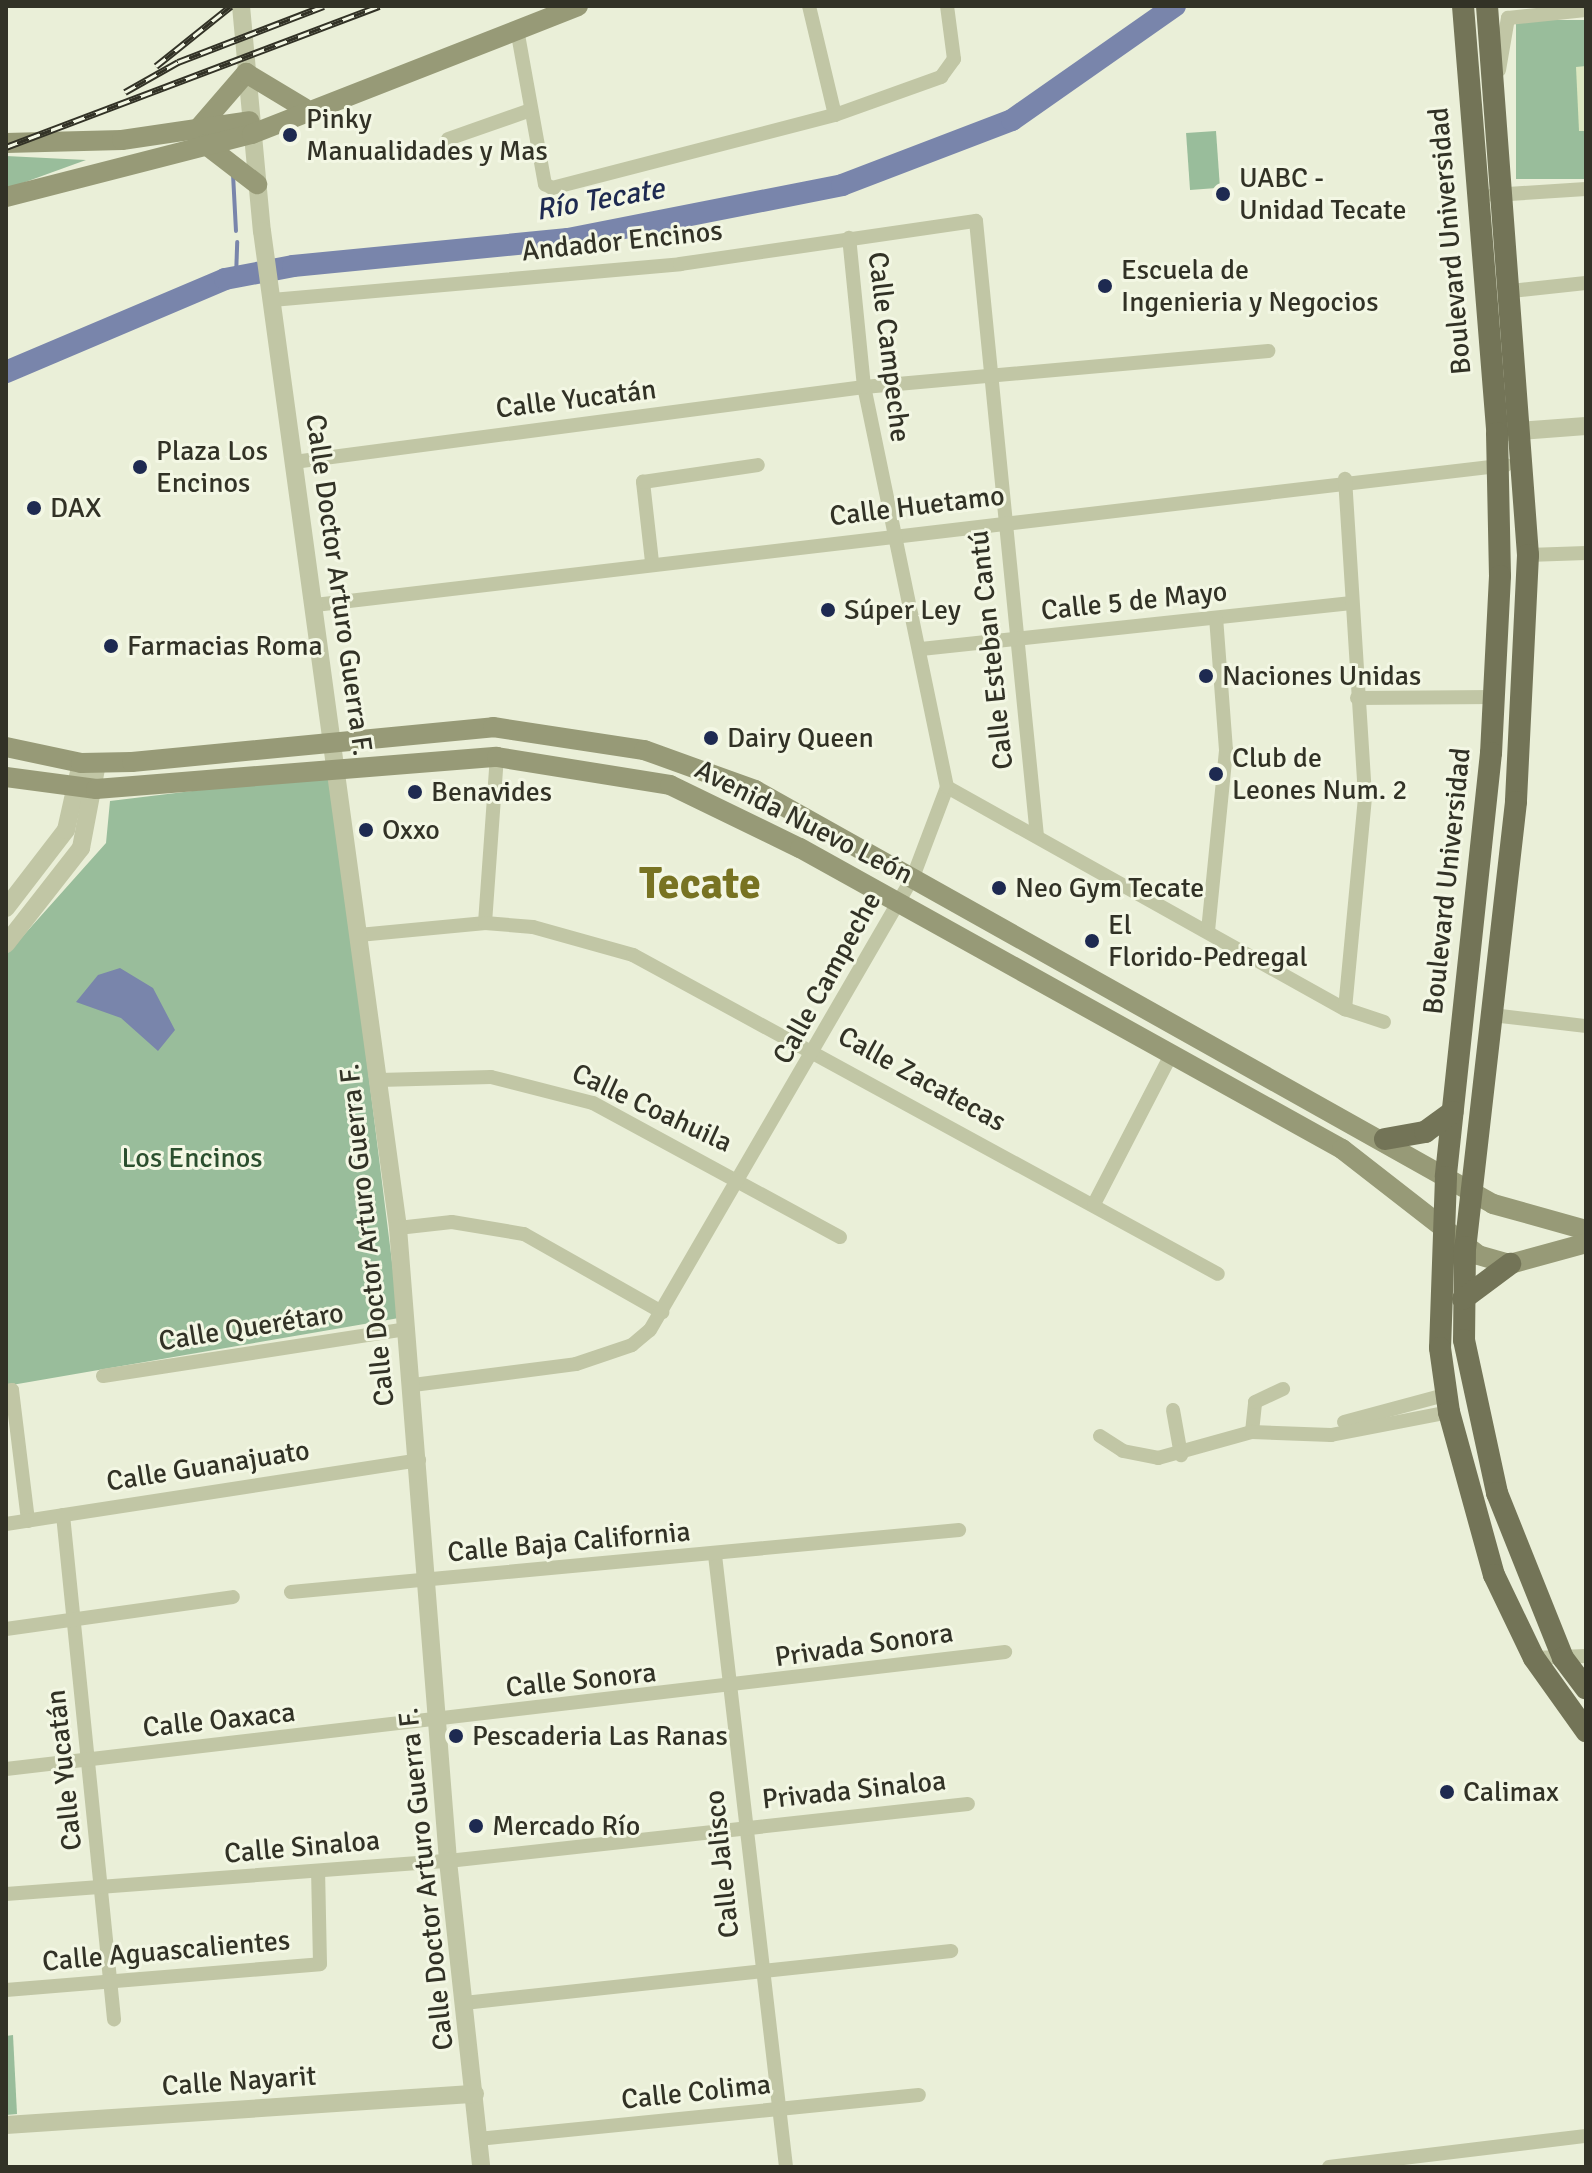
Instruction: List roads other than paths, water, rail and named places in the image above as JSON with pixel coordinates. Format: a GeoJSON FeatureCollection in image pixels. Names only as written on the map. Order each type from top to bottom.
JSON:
{"type":"FeatureCollection","features":[{"type":"Feature","properties":{"kind":"main road"},"geometry":{"type":"LineString","coordinates":[[6,197],[328,103],[578,6]]}},
{"type":"Feature","properties":{"kind":"main road","name":"Boulevard Universidad"},"geometry":{"type":"LineString","coordinates":[[1463,6],[1473,197],[1499,466],[1491,753],[1446,1177],[1447,1404],[1494,1575],[1534,1658],[1586,1731]]}},
{"type":"Feature","properties":{"kind":"main road","name":"Boulevard Universidad"},"geometry":{"type":"LineString","coordinates":[[1487,6],[1499,194],[1524,431],[1528,555],[1516,802],[1465,1247],[1463,1299],[1470,1381],[1497,1493],[1563,1658],[1586,1688]]}},
{"type":"Feature","properties":{"kind":"main road"},"geometry":{"type":"LineString","coordinates":[[200,138],[246,73],[304,108]]}},
{"type":"Feature","properties":{"kind":"main road"},"geometry":{"type":"LineString","coordinates":[[251,127],[328,103]]}},
{"type":"Feature","properties":{"kind":"main road"},"geometry":{"type":"LineString","coordinates":[[6,143],[200,138],[257,184]]}},
{"type":"Feature","properties":{"kind":"main road","name":"Avenida Nuevo León"},"geometry":{"type":"LineString","coordinates":[[6,747],[89,763],[493,727],[607,741],[750,788],[1385,1139],[1472,1191],[1522,1216],[1586,1230]]}},
{"type":"Feature","properties":{"kind":"main road"},"geometry":{"type":"LineString","coordinates":[[1491,753],[1497,790],[1516,802]]}},
{"type":"Feature","properties":{"kind":"main road","name":"Avenida Nuevo León"},"geometry":{"type":"LineString","coordinates":[[6,777],[88,789],[497,757],[670,785],[899,902],[1342,1149],[1465,1247]]}},
{"type":"Feature","properties":{"kind":"main road"},"geometry":{"type":"LineString","coordinates":[[1385,1139],[1425,1132],[1453,1112]]}},
{"type":"Feature","properties":{"kind":"main road"},"geometry":{"type":"LineString","coordinates":[[1463,1299],[1510,1264],[1586,1243]]}},
{"type":"Feature","properties":{"kind":"main road"},"geometry":{"type":"LineString","coordinates":[[1465,1247],[1510,1264]]}},
{"type":"Feature","properties":{"kind":"street","name":"Calle Doctor Arturo Guerra F."},"geometry":{"type":"LineString","coordinates":[[241,6],[262,231],[398,1228],[419,1460],[448,1861],[481,2167]]}},
{"type":"Feature","properties":{"kind":"street"},"geometry":{"type":"LineString","coordinates":[[809,6],[835,115]]}},
{"type":"Feature","properties":{"kind":"street"},"geometry":{"type":"LineString","coordinates":[[517,29],[545,184],[552,188],[835,115],[952,70],[947,6]]}},
{"type":"Feature","properties":{"kind":"street"},"geometry":{"type":"LineString","coordinates":[[1492,85],[1508,18],[1586,10]]}},
{"type":"Feature","properties":{"kind":"street"},"geometry":{"type":"LineString","coordinates":[[448,139],[531,110]]}},
{"type":"Feature","properties":{"kind":"street"},"geometry":{"type":"LineString","coordinates":[[1473,197],[1586,189]]}},
{"type":"Feature","properties":{"kind":"street","name":"Andador Encinos"},"geometry":{"type":"LineString","coordinates":[[272,300],[680,264],[976,221]]}},
{"type":"Feature","properties":{"kind":"street","name":"Calle Esteban Cantú"},"geometry":{"type":"LineString","coordinates":[[976,221],[1003,523],[1037,836]]}},
{"type":"Feature","properties":{"kind":"street","name":"Calle Campeche"},"geometry":{"type":"LineString","coordinates":[[413,1385],[605,1357],[632,1345],[662,1312],[816,1051],[913,877],[947,787],[921,649],[892,535],[864,387],[849,238]]}},
{"type":"Feature","properties":{"kind":"street"},"geometry":{"type":"LineString","coordinates":[[1511,291],[1586,283]]}},
{"type":"Feature","properties":{"kind":"street","name":"Calle Yucatán"},"geometry":{"type":"LineString","coordinates":[[294,462],[864,387],[991,373],[1268,351]]}},
{"type":"Feature","properties":{"kind":"street"},"geometry":{"type":"LineString","coordinates":[[1497,433],[1586,426]]}},
{"type":"Feature","properties":{"kind":"street","name":"Calle Huetamo"},"geometry":{"type":"LineString","coordinates":[[315,605],[1345,479],[1526,462]]}},
{"type":"Feature","properties":{"kind":"street"},"geometry":{"type":"LineString","coordinates":[[652,562],[643,482],[758,465]]}},
{"type":"Feature","properties":{"kind":"street"},"geometry":{"type":"LineString","coordinates":[[1345,479],[1364,844],[1345,1009]]}},
{"type":"Feature","properties":{"kind":"street"},"geometry":{"type":"LineString","coordinates":[[1528,555],[1586,553]]}},
{"type":"Feature","properties":{"kind":"street","name":"Calle 5 de Mayo"},"geometry":{"type":"LineString","coordinates":[[921,649],[1352,603]]}},
{"type":"Feature","properties":{"kind":"street"},"geometry":{"type":"LineString","coordinates":[[1208,931],[1226,750],[1216,618]]}},
{"type":"Feature","properties":{"kind":"street"},"geometry":{"type":"LineString","coordinates":[[1357,698],[1494,697]]}},
{"type":"Feature","properties":{"kind":"street"},"geometry":{"type":"LineString","coordinates":[[485,923],[497,757]]}},
{"type":"Feature","properties":{"kind":"street"},"geometry":{"type":"LineString","coordinates":[[6,944],[71,865],[88,789],[89,763]]}},
{"type":"Feature","properties":{"kind":"street"},"geometry":{"type":"LineString","coordinates":[[947,787],[1345,1009],[1384,1022]]}},
{"type":"Feature","properties":{"kind":"street"},"geometry":{"type":"LineString","coordinates":[[6,908],[55,849],[88,789]]}},
{"type":"Feature","properties":{"kind":"street","name":"Calle Zacatecas"},"geometry":{"type":"LineString","coordinates":[[359,935],[485,923],[533,927],[633,955],[816,1051],[1218,1274]]}},
{"type":"Feature","properties":{"kind":"street"},"geometry":{"type":"LineString","coordinates":[[1492,1015],[1586,1026]]}},
{"type":"Feature","properties":{"kind":"street"},"geometry":{"type":"LineString","coordinates":[[1094,1204],[1171,1055]]}},
{"type":"Feature","properties":{"kind":"street","name":"Calle Coahuila"},"geometry":{"type":"LineString","coordinates":[[379,1080],[491,1077],[538,1084],[593,1103],[741,1180],[840,1237]]}},
{"type":"Feature","properties":{"kind":"street"},"geometry":{"type":"LineString","coordinates":[[398,1228],[452,1222],[524,1234],[662,1312]]}},
{"type":"Feature","properties":{"kind":"street","name":"Calle Querétaro"},"geometry":{"type":"LineString","coordinates":[[103,1376],[407,1329]]}},
{"type":"Feature","properties":{"kind":"street"},"geometry":{"type":"LineString","coordinates":[[1252,1432],[1255,1402],[1283,1389]]}},
{"type":"Feature","properties":{"kind":"street"},"geometry":{"type":"LineString","coordinates":[[9,1390],[28,1521]]}},
{"type":"Feature","properties":{"kind":"street"},"geometry":{"type":"LineString","coordinates":[[1100,1436],[1139,1455],[1181,1455],[1252,1432],[1314,1435],[1447,1404]]}},
{"type":"Feature","properties":{"kind":"street"},"geometry":{"type":"LineString","coordinates":[[1173,1410],[1181,1455]]}},
{"type":"Feature","properties":{"kind":"street","name":"Calle Guanajuato"},"geometry":{"type":"LineString","coordinates":[[6,1524],[419,1460]]}},
{"type":"Feature","properties":{"kind":"street","name":"Calle Yucatán"},"geometry":{"type":"LineString","coordinates":[[63,1515],[114,2019]]}},
{"type":"Feature","properties":{"kind":"street","name":"Calle Baja California"},"geometry":{"type":"LineString","coordinates":[[291,1592],[959,1530]]}},
{"type":"Feature","properties":{"kind":"street","name":"Calle Jalisco"},"geometry":{"type":"LineString","coordinates":[[715,1555],[761,1974],[786,2167]]}},
{"type":"Feature","properties":{"kind":"street"},"geometry":{"type":"LineString","coordinates":[[6,1629],[233,1597]]}},
{"type":"Feature","properties":{"kind":"street","name":"Privada Sonora"},"geometry":{"type":"LineString","coordinates":[[730,1689],[1005,1652]]}},
{"type":"Feature","properties":{"kind":"street"},"geometry":{"type":"LineString","coordinates":[[1534,1658],[1586,1656]]}},
{"type":"Feature","properties":{"kind":"street","name":"Calle Sonora"},"geometry":{"type":"LineString","coordinates":[[437,1722],[730,1689]]}},
{"type":"Feature","properties":{"kind":"street","name":"Calle Oaxaca"},"geometry":{"type":"LineString","coordinates":[[6,1769],[437,1722]]}},
{"type":"Feature","properties":{"kind":"street","name":"Privada Sinaloa"},"geometry":{"type":"LineString","coordinates":[[745,1828],[968,1804]]}},
{"type":"Feature","properties":{"kind":"street","name":"Calle Sinaloa"},"geometry":{"type":"LineString","coordinates":[[6,1894],[102,1890],[448,1861],[745,1828]]}},
{"type":"Feature","properties":{"kind":"street","name":"Calle Aguascalientes"},"geometry":{"type":"LineString","coordinates":[[6,1990],[316,1966],[325,1956],[318,1872]]}},
{"type":"Feature","properties":{"kind":"street"},"geometry":{"type":"LineString","coordinates":[[464,2003],[761,1974],[951,1951]]}},
{"type":"Feature","properties":{"kind":"street","name":"Calle Nayarit"},"geometry":{"type":"LineString","coordinates":[[6,2125],[475,2094]]}},
{"type":"Feature","properties":{"kind":"street","name":"Calle Colima"},"geometry":{"type":"LineString","coordinates":[[478,2139],[919,2095]]}},
{"type":"Feature","properties":{"kind":"street"},"geometry":{"type":"LineString","coordinates":[[1329,2167],[1368,2165],[1586,2136]]}},
{"type":"Feature","properties":{"kind":"water"},"geometry":{"type":"Polygon","coordinates":[[[120,968],[153,988],[175,1030],[158,1051],[121,1018],[76,1002],[98,975],[120,968]]]}},
{"type":"Feature","properties":{"kind":"waterway","name":"Río Tecate"},"geometry":{"type":"LineString","coordinates":[[6,372],[225,279],[293,266],[568,239],[842,185],[1012,120],[1175,6]]}},
{"type":"Feature","properties":{"kind":"waterway"},"geometry":{"type":"LineString","coordinates":[[233,174],[236,231]]}},
{"type":"Feature","properties":{"kind":"waterway"},"geometry":{"type":"LineString","coordinates":[[236,277],[237,242]]}},
{"type":"Feature","properties":{"kind":"railway"},"geometry":{"type":"LineString","coordinates":[[156,66],[231,6]]}},
{"type":"Feature","properties":{"kind":"railway"},"geometry":{"type":"LineString","coordinates":[[125,92],[178,62],[324,6]]}},
{"type":"Feature","properties":{"kind":"railway"},"geometry":{"type":"LineString","coordinates":[[6,147],[379,6]]}},
{"type":"Feature","properties":{"kind":"place","name":"Pinky Manualidades y Mas"},"geometry":{"type":"Point","coordinates":[290,135]}},
{"type":"Feature","properties":{"kind":"place","name":"UABC - Unidad Tecate"},"geometry":{"type":"Point","coordinates":[1223,194]}},
{"type":"Feature","properties":{"kind":"place","name":"Escuela de Ingenieria y Negocios"},"geometry":{"type":"Point","coordinates":[1105,286]}},
{"type":"Feature","properties":{"kind":"place","name":"Plaza Los Encinos"},"geometry":{"type":"Point","coordinates":[140,467]}},
{"type":"Feature","properties":{"kind":"place","name":"DAX"},"geometry":{"type":"Point","coordinates":[34,508]}},
{"type":"Feature","properties":{"kind":"place","name":"Súper Ley"},"geometry":{"type":"Point","coordinates":[828,610]}},
{"type":"Feature","properties":{"kind":"place","name":"Farmacias Roma"},"geometry":{"type":"Point","coordinates":[111,646]}},
{"type":"Feature","properties":{"kind":"place","name":"Naciones Unidas"},"geometry":{"type":"Point","coordinates":[1206,676]}},
{"type":"Feature","properties":{"kind":"place","name":"Dairy Queen"},"geometry":{"type":"Point","coordinates":[711,738]}},
{"type":"Feature","properties":{"kind":"place","name":"Club de Leones Num. 2"},"geometry":{"type":"Point","coordinates":[1216,774]}},
{"type":"Feature","properties":{"kind":"place","name":"Benavides"},"geometry":{"type":"Point","coordinates":[415,792]}},
{"type":"Feature","properties":{"kind":"place","name":"Oxxo"},"geometry":{"type":"Point","coordinates":[366,830]}},
{"type":"Feature","properties":{"kind":"place","name":"Neo Gym Tecate"},"geometry":{"type":"Point","coordinates":[999,888]}},
{"type":"Feature","properties":{"kind":"place","name":"El Florido-Pedregal"},"geometry":{"type":"Point","coordinates":[1092,941]}},
{"type":"Feature","properties":{"kind":"place","name":"Pescaderia Las Ranas"},"geometry":{"type":"Point","coordinates":[456,1736]}},
{"type":"Feature","properties":{"kind":"place","name":"Calimax"},"geometry":{"type":"Point","coordinates":[1447,1792]}},
{"type":"Feature","properties":{"kind":"place","name":"Mercado Río"},"geometry":{"type":"Point","coordinates":[476,1826]}},
{"type":"Feature","properties":{"kind":"district","name":"Tecate"},"geometry":{"type":"Point","coordinates":[700,884]}},
{"type":"Feature","properties":{"kind":"park label","name":"Los Encinos"},"geometry":{"type":"Point","coordinates":[192,1158]}}]}
